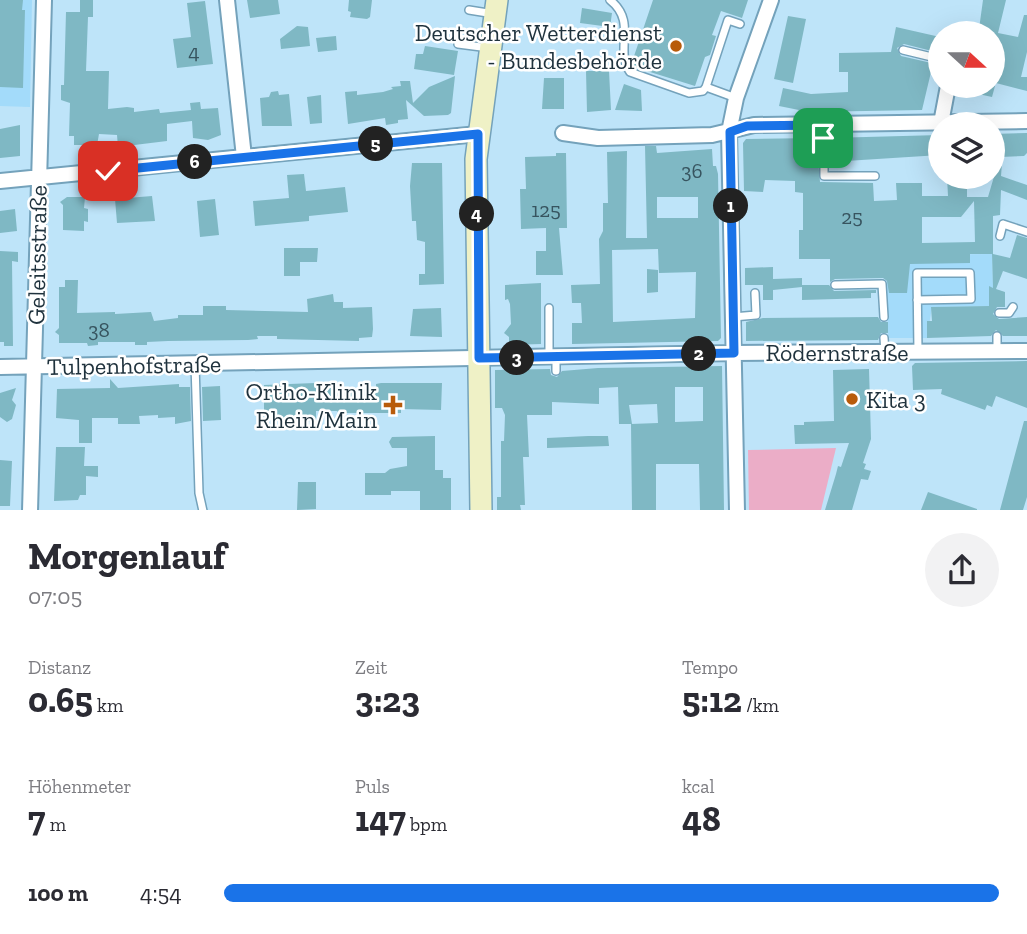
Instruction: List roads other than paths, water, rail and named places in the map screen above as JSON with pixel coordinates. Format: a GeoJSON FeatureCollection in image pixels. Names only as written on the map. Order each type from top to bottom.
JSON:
{"type":"FeatureCollection","features":[{"type":"Feature","properties":{"kind":"main road"},"geometry":{"type":"LineString","coordinates":[[481,510],[478,134],[496,7]]}},
{"type":"Feature","properties":{"kind":"street","name":"Geleitsstraße"},"geometry":{"type":"LineString","coordinates":[[30,510],[44,0]]}},
{"type":"Feature","properties":{"kind":"street"},"geometry":{"type":"LineString","coordinates":[[227,0],[244,157]]}},
{"type":"Feature","properties":{"kind":"street"},"geometry":{"type":"LineString","coordinates":[[737,510],[730,132],[736,98],[771,0]]}},
{"type":"Feature","properties":{"kind":"street"},"geometry":{"type":"LineString","coordinates":[[1005,122],[1027,121]]}},
{"type":"Feature","properties":{"kind":"street"},"geometry":{"type":"LineString","coordinates":[[563,133],[598,138],[712,135],[747,126],[823,131],[928,124]]}},
{"type":"Feature","properties":{"kind":"street"},"geometry":{"type":"LineString","coordinates":[[0,181],[478,134]]}},
{"type":"Feature","properties":{"kind":"street","name":"Rödernstraße"},"geometry":{"type":"LineString","coordinates":[[479,358],[554,361],[885,345],[918,352],[997,344],[1027,351]]}},
{"type":"Feature","properties":{"kind":"street","name":"Tulpenhofstraße"},"geometry":{"type":"LineString","coordinates":[[0,367],[479,358]]}},
{"type":"Feature","properties":{"kind":"lane"},"geometry":{"type":"LineString","coordinates":[[610,0],[621,11],[625,20],[626,64],[631,72],[688,93],[703,91],[706,87],[729,20],[740,24]]}},
{"type":"Feature","properties":{"kind":"lane"},"geometry":{"type":"LineString","coordinates":[[469,10],[496,7]]}},
{"type":"Feature","properties":{"kind":"lane"},"geometry":{"type":"LineString","coordinates":[[458,44],[490,48]]}},
{"type":"Feature","properties":{"kind":"lane"},"geometry":{"type":"LineString","coordinates":[[903,50],[928,56]]}},
{"type":"Feature","properties":{"kind":"lane"},"geometry":{"type":"LineString","coordinates":[[706,87],[736,98]]}},
{"type":"Feature","properties":{"kind":"lane"},"geometry":{"type":"LineString","coordinates":[[824,159],[824,176],[874,176]]}},
{"type":"Feature","properties":{"kind":"lane"},"geometry":{"type":"LineString","coordinates":[[1000,236],[1003,224],[1027,232]]}},
{"type":"Feature","properties":{"kind":"lane"},"geometry":{"type":"LineString","coordinates":[[917,300],[971,299],[970,272],[917,273],[917,300],[918,352]]}},
{"type":"Feature","properties":{"kind":"lane"},"geometry":{"type":"LineString","coordinates":[[835,285],[882,284],[884,317]]}},
{"type":"Feature","properties":{"kind":"lane"},"geometry":{"type":"LineString","coordinates":[[733,317],[756,315],[755,293]]}},
{"type":"Feature","properties":{"kind":"lane"},"geometry":{"type":"LineString","coordinates":[[999,313],[1009,313],[1013,307]]}},
{"type":"Feature","properties":{"kind":"lane"},"geometry":{"type":"LineString","coordinates":[[549,308],[554,361]]}},
{"type":"Feature","properties":{"kind":"lane"},"geometry":{"type":"LineString","coordinates":[[195,364],[199,493],[203,510]]}},
{"type":"Feature","properties":{"kind":"place","name":"Deutscher Wetterdienst - Bundesbehörde"},"geometry":{"type":"Point","coordinates":[676,46]}},
{"type":"Feature","properties":{"kind":"place","name":"Kita 3"},"geometry":{"type":"Point","coordinates":[852,399]}},
{"type":"Feature","properties":{"kind":"place","name":"Ortho-Klinik Rhein/Main"},"geometry":{"type":"Point","coordinates":[393,405]}}]}
